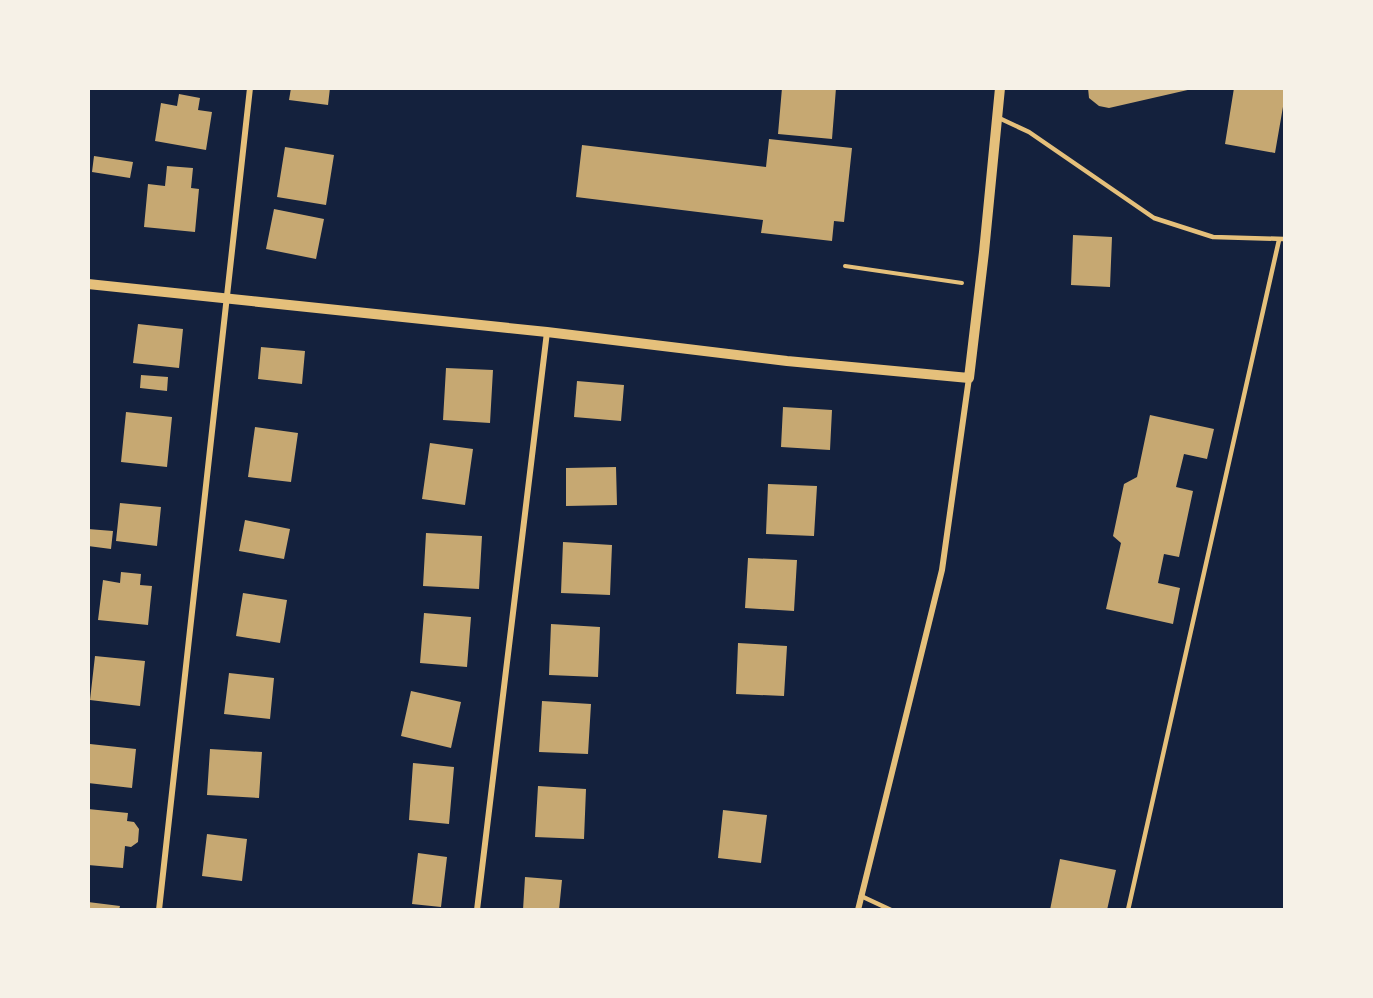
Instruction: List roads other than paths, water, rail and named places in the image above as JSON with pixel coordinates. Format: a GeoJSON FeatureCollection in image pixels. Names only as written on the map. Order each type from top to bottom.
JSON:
{"type":"FeatureCollection","features":[{"type":"Feature","properties":{"kind":"street"},"geometry":{"type":"LineString","coordinates":[[159,909],[250,88]]}},
{"type":"Feature","properties":{"kind":"street"},"geometry":{"type":"LineString","coordinates":[[858,909],[942,570],[981,286],[1000,88]]}},
{"type":"Feature","properties":{"kind":"street"},"geometry":{"type":"LineString","coordinates":[[88,284],[548,332],[787,361],[969,378]]}},
{"type":"Feature","properties":{"kind":"street"},"geometry":{"type":"LineString","coordinates":[[477,909],[548,332]]}},
{"type":"Feature","properties":{"kind":"lane"},"geometry":{"type":"LineString","coordinates":[[998,117],[1029,132],[1154,218],[1213,237],[1282,240],[1128,909]]}},
{"type":"Feature","properties":{"kind":"lane"},"geometry":{"type":"LineString","coordinates":[[861,896],[891,909]]}}]}
